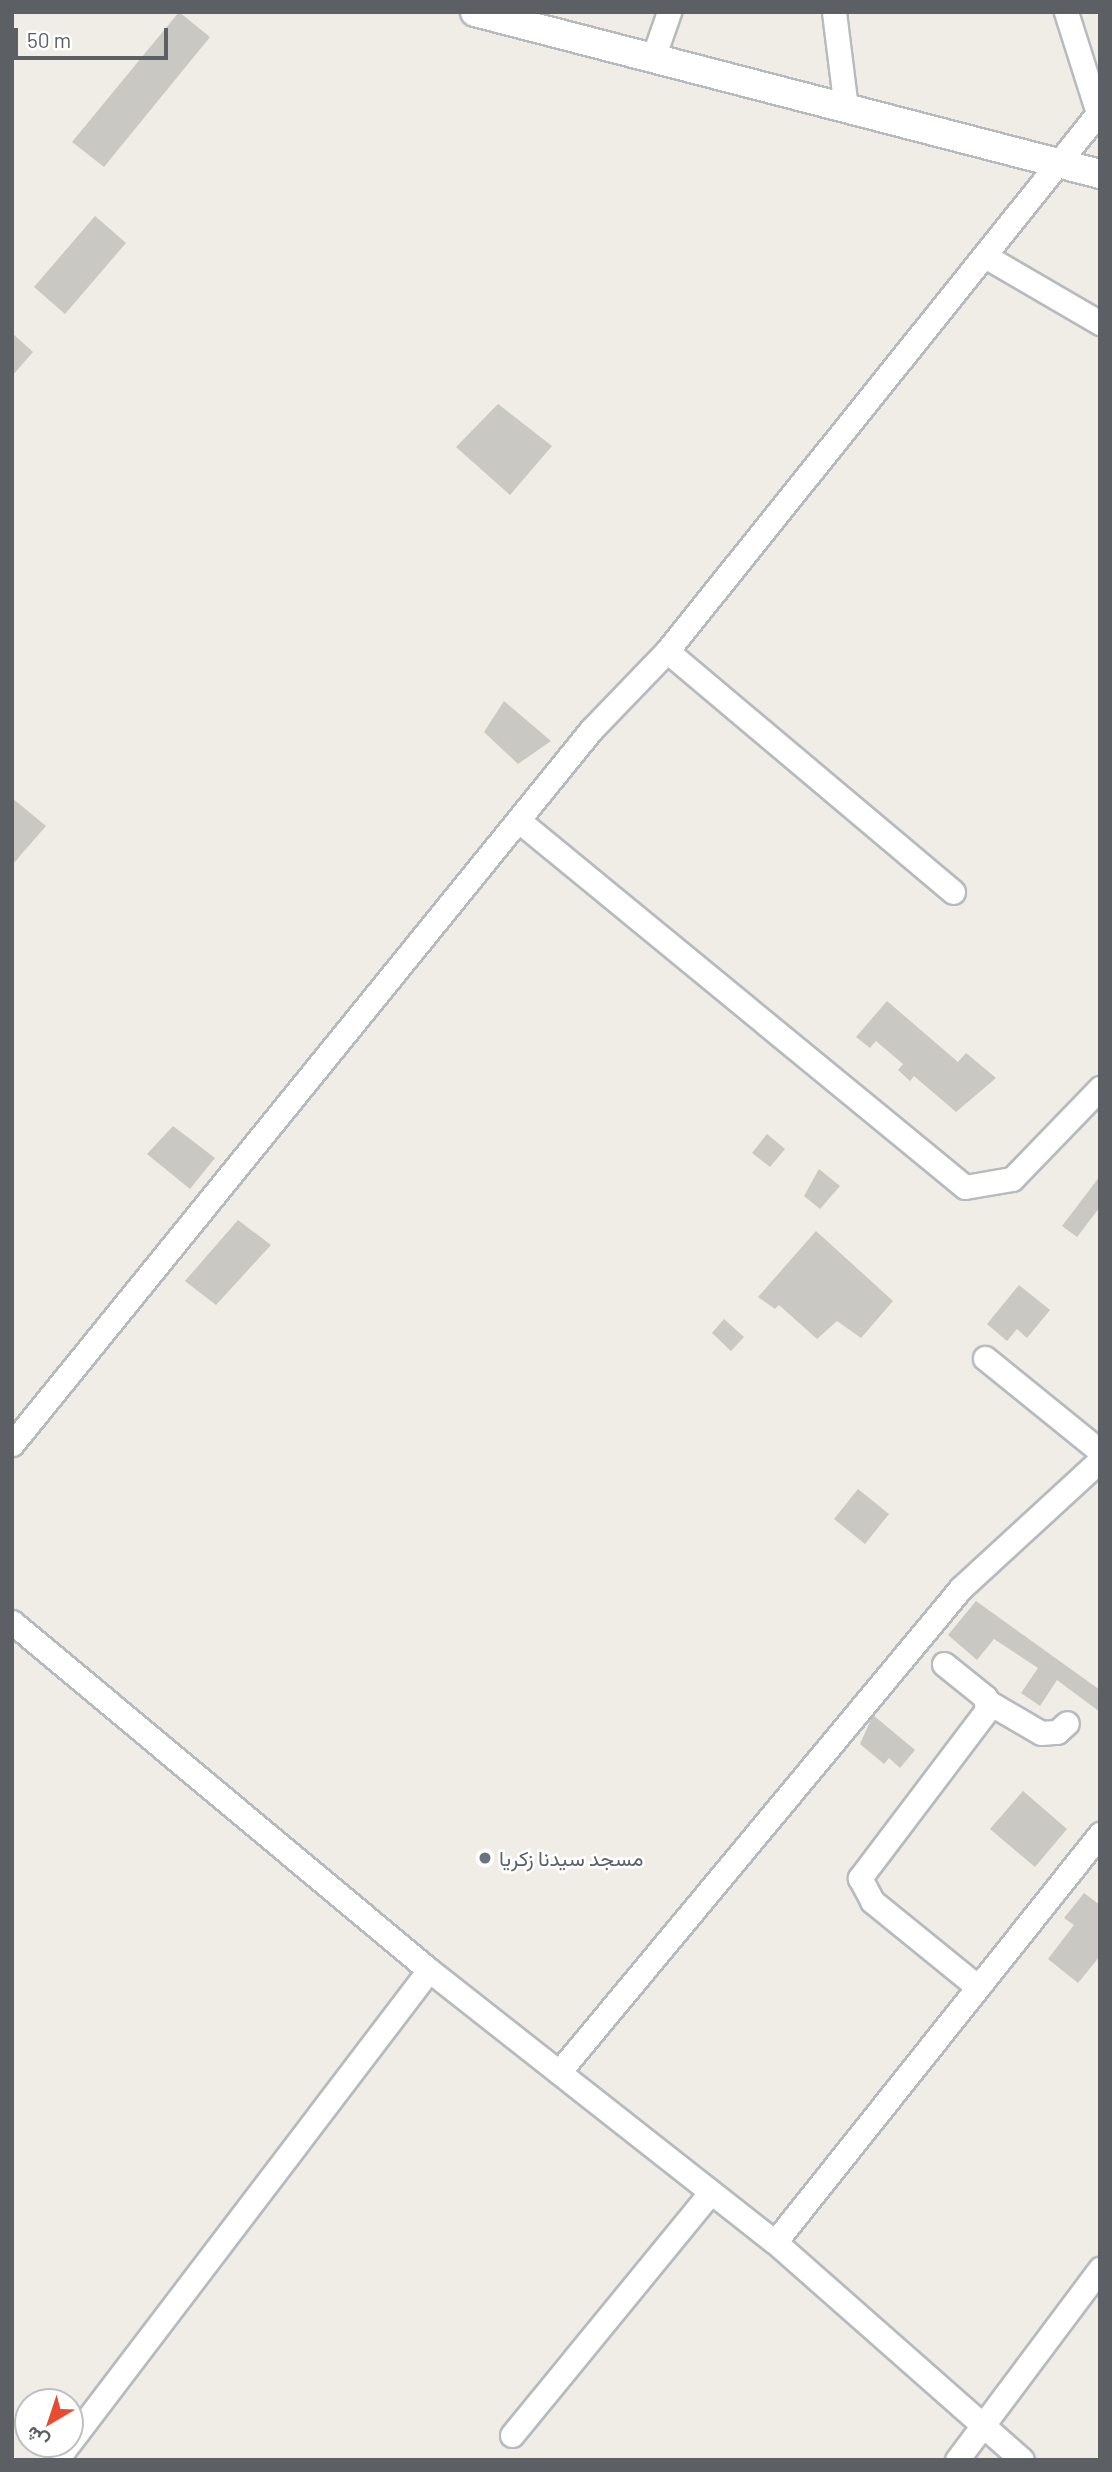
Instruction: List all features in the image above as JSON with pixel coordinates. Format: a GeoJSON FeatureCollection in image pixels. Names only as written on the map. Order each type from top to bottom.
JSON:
{"type":"FeatureCollection","features":[{"type":"Feature","properties":{"kind":"street"},"geometry":{"type":"LineString","coordinates":[[475,12],[1100,174]]}},
{"type":"Feature","properties":{"kind":"street"},"geometry":{"type":"LineString","coordinates":[[653,58],[669,12]]}},
{"type":"Feature","properties":{"kind":"street"},"geometry":{"type":"LineString","coordinates":[[834,12],[846,108]]}},
{"type":"Feature","properties":{"kind":"street"},"geometry":{"type":"LineString","coordinates":[[12,1444],[518,820],[667,651],[1099,112],[1066,12]]}},
{"type":"Feature","properties":{"kind":"street"},"geometry":{"type":"LineString","coordinates":[[985,256],[1100,323]]}},
{"type":"Feature","properties":{"kind":"street"},"geometry":{"type":"LineString","coordinates":[[667,651],[953,892]]}},
{"type":"Feature","properties":{"kind":"street"},"geometry":{"type":"LineString","coordinates":[[518,820],[965,1187],[1012,1179],[1100,1088]]}},
{"type":"Feature","properties":{"kind":"street"},"geometry":{"type":"LineString","coordinates":[[985,1358],[1100,1451]]}},
{"type":"Feature","properties":{"kind":"street"},"geometry":{"type":"LineString","coordinates":[[559,2072],[961,1588],[1100,1460]]}},
{"type":"Feature","properties":{"kind":"street"},"geometry":{"type":"LineString","coordinates":[[12,1622],[429,1970],[775,2242],[1022,2460]]}},
{"type":"Feature","properties":{"kind":"street"},"geometry":{"type":"LineString","coordinates":[[944,1664],[988,1702],[1041,1733],[1067,1723]]}},
{"type":"Feature","properties":{"kind":"street"},"geometry":{"type":"LineString","coordinates":[[974,1984],[872,1901],[860,1878],[988,1702]]}},
{"type":"Feature","properties":{"kind":"street"},"geometry":{"type":"LineString","coordinates":[[775,2242],[974,1984],[1100,1834]]}},
{"type":"Feature","properties":{"kind":"street"},"geometry":{"type":"LineString","coordinates":[[84,2423],[429,1970]]}},
{"type":"Feature","properties":{"kind":"street"},"geometry":{"type":"LineString","coordinates":[[512,2435],[710,2193]]}},
{"type":"Feature","properties":{"kind":"street"},"geometry":{"type":"LineString","coordinates":[[957,2460],[1100,2269]]}},
{"type":"Feature","properties":{"kind":"building"},"geometry":{"type":"Polygon","coordinates":[[[179,12],[210,37],[104,167],[72,142],[179,12]]]}},
{"type":"Feature","properties":{"kind":"building"},"geometry":{"type":"Polygon","coordinates":[[[95,216],[126,243],[65,314],[34,287],[95,216]]]}},
{"type":"Feature","properties":{"kind":"building"},"geometry":{"type":"Polygon","coordinates":[[[12,333],[33,352],[12,376],[12,333]]]}},
{"type":"Feature","properties":{"kind":"building"},"geometry":{"type":"Polygon","coordinates":[[[498,404],[552,446],[510,495],[456,447],[498,404]]]}},
{"type":"Feature","properties":{"kind":"building"},"geometry":{"type":"Polygon","coordinates":[[[504,701],[551,741],[518,764],[484,732],[504,701]]]}},
{"type":"Feature","properties":{"kind":"building"},"geometry":{"type":"Polygon","coordinates":[[[12,798],[46,826],[12,865],[12,798]]]}},
{"type":"Feature","properties":{"kind":"building"},"geometry":{"type":"Polygon","coordinates":[[[887,1001],[958,1062],[966,1053],[996,1078],[956,1112],[914,1076],[910,1081],[898,1070],[903,1064],[876,1041],[870,1048],[856,1037],[887,1001]]]}},
{"type":"Feature","properties":{"kind":"building"},"geometry":{"type":"Polygon","coordinates":[[[173,1126],[215,1158],[190,1189],[147,1154],[173,1126]]]}},
{"type":"Feature","properties":{"kind":"building"},"geometry":{"type":"Polygon","coordinates":[[[767,1134],[785,1149],[770,1167],[752,1153],[767,1134]]]}},
{"type":"Feature","properties":{"kind":"building"},"geometry":{"type":"Polygon","coordinates":[[[819,1169],[840,1186],[820,1209],[804,1196],[819,1169]]]}},
{"type":"Feature","properties":{"kind":"building"},"geometry":{"type":"Polygon","coordinates":[[[1100,1176],[1100,1207],[1077,1237],[1062,1226],[1100,1176]]]}},
{"type":"Feature","properties":{"kind":"building"},"geometry":{"type":"Polygon","coordinates":[[[238,1220],[271,1245],[216,1305],[185,1281],[238,1220]]]}},
{"type":"Feature","properties":{"kind":"building"},"geometry":{"type":"Polygon","coordinates":[[[816,1231],[893,1301],[861,1338],[837,1321],[817,1339],[779,1305],[775,1309],[758,1297],[816,1231]]]}},
{"type":"Feature","properties":{"kind":"building"},"geometry":{"type":"Polygon","coordinates":[[[1019,1285],[1050,1310],[1027,1338],[1017,1329],[1007,1341],[987,1324],[1019,1285]]]}},
{"type":"Feature","properties":{"kind":"building"},"geometry":{"type":"Polygon","coordinates":[[[724,1319],[744,1337],[731,1351],[712,1333],[724,1319]]]}},
{"type":"Feature","properties":{"kind":"building"},"geometry":{"type":"Polygon","coordinates":[[[858,1489],[889,1514],[865,1544],[834,1519],[858,1489]]]}},
{"type":"Feature","properties":{"kind":"building"},"geometry":{"type":"Polygon","coordinates":[[[976,1601],[1100,1690],[1100,1712],[1057,1680],[1040,1706],[1021,1693],[1038,1668],[994,1639],[977,1660],[948,1635],[976,1601]]]}},
{"type":"Feature","properties":{"kind":"building"},"geometry":{"type":"Polygon","coordinates":[[[873,1715],[915,1750],[900,1768],[889,1758],[884,1764],[860,1744],[873,1715]]]}},
{"type":"Feature","properties":{"kind":"building"},"geometry":{"type":"Polygon","coordinates":[[[1023,1791],[1067,1829],[1035,1867],[990,1829],[1023,1791]]]}},
{"type":"Feature","properties":{"kind":"building"},"geometry":{"type":"Polygon","coordinates":[[[1084,1893],[1100,1905],[1100,1956],[1078,1983],[1048,1959],[1074,1925],[1064,1918],[1084,1893]]]}},
{"type":"Feature","properties":{"kind":"place","name":"مسجد سيدنا زكريا"},"geometry":{"type":"Point","coordinates":[485,1858]}}]}
